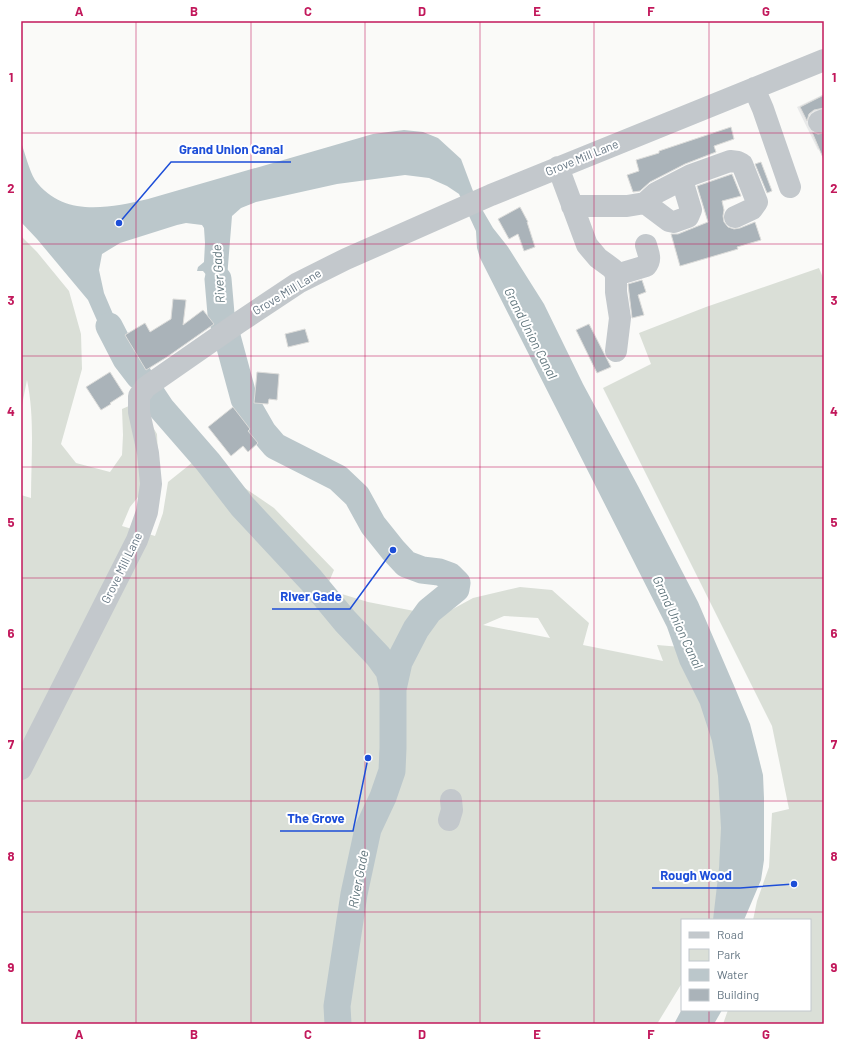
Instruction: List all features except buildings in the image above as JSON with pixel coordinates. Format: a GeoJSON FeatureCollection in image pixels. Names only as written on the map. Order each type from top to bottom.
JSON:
{"type":"FeatureCollection","features":[{"type":"Feature","properties":{"kind":"street","name":"Grove Mill Lane"},"geometry":{"type":"LineString","coordinates":[[21,769],[137,540],[147,512],[151,484],[148,454],[139,412],[139,396],[146,387],[238,322],[298,283],[346,259],[558,167],[824,60]]}},
{"type":"Feature","properties":{"kind":"street"},"geometry":{"type":"LineString","coordinates":[[754,88],[763,109],[790,187]]}},
{"type":"Feature","properties":{"kind":"street"},"geometry":{"type":"LineString","coordinates":[[572,206],[626,206],[644,203],[656,193],[682,180],[730,161],[742,164],[757,202],[752,209],[735,217]]}},
{"type":"Feature","properties":{"kind":"street"},"geometry":{"type":"LineString","coordinates":[[558,167],[588,245],[598,258],[613,269],[616,275],[616,292],[620,318],[616,351]]}},
{"type":"Feature","properties":{"kind":"street"},"geometry":{"type":"LineString","coordinates":[[644,203],[669,221],[674,222],[688,217],[691,210],[682,180]]}},
{"type":"Feature","properties":{"kind":"street"},"geometry":{"type":"LineString","coordinates":[[616,275],[646,266],[649,263],[650,258],[646,245]]}},
{"type":"Feature","properties":{"kind":"shaded area"},"geometry":{"type":"Polygon","coordinates":[[[824,94],[824,147],[818,150],[797,107],[824,94]]]}},
{"type":"Feature","properties":{"kind":"green space"},"geometry":{"type":"Polygon","coordinates":[[[21,236],[37,252],[69,291],[81,334],[82,369],[61,444],[76,463],[110,472],[122,455],[122,409],[138,402],[157,434],[158,457],[147,486],[130,507],[122,526],[155,536],[163,513],[168,482],[193,462],[213,486],[239,484],[274,508],[334,570],[328,584],[322,588],[368,602],[440,616],[473,598],[520,587],[552,590],[589,623],[583,645],[663,661],[657,645],[681,647],[717,738],[724,822],[714,919],[681,919],[681,985],[657,1024],[21,1024],[21,495],[31,498],[32,439],[31,409],[27,380],[21,410],[21,236]],[[504,616],[483,625],[550,638],[538,618],[504,616]]]}},
{"type":"Feature","properties":{"kind":"green space"},"geometry":{"type":"Polygon","coordinates":[[[819,268],[824,280],[824,1024],[723,1024],[728,1011],[811,1011],[811,919],[753,919],[757,901],[769,867],[772,813],[789,809],[772,726],[603,388],[651,364],[639,333],[706,307],[819,268]]]}},
{"type":"Feature","properties":{"kind":"water"},"geometry":{"type":"Polygon","coordinates":[[[404,130],[423,132],[438,138],[461,159],[476,199],[493,228],[508,247],[544,304],[583,384],[698,602],[750,724],[763,775],[764,860],[761,880],[744,919],[713,919],[719,868],[721,828],[718,776],[712,741],[700,704],[680,664],[667,627],[480,258],[477,248],[476,231],[459,194],[447,186],[429,178],[405,175],[337,184],[256,202],[241,208],[232,216],[227,278],[227,309],[221,314],[213,316],[208,277],[203,271],[197,271],[198,267],[204,262],[205,243],[204,228],[202,225],[186,223],[120,243],[102,254],[99,270],[104,293],[130,354],[126,359],[119,360],[99,325],[88,300],[21,222],[21,142],[35,180],[46,192],[59,200],[73,205],[102,207],[148,199],[373,134],[404,130]]]}},
{"type":"Feature","properties":{"kind":"water"},"geometry":{"type":"Polygon","coordinates":[[[681,1011],[721,1011],[714,1024],[674,1024],[681,1011]]]}},
{"type":"Feature","properties":{"kind":"waterway","name":"River Gade"},"geometry":{"type":"LineString","coordinates":[[218,279],[221,314],[244,399],[263,432],[275,446],[338,478],[357,496],[373,525],[406,564],[422,570],[439,572],[450,576],[457,583],[456,589],[429,611],[416,629],[399,662],[393,689],[392,771],[383,797],[368,829],[354,894],[337,1006],[338,1024]]}},
{"type":"Feature","properties":{"kind":"waterway"},"geometry":{"type":"LineString","coordinates":[[109,326],[126,359],[139,376]]}},
{"type":"Feature","properties":{"kind":"waterway"},"geometry":{"type":"LineString","coordinates":[[151,393],[161,408],[208,462],[242,506],[311,580],[345,621],[378,656],[389,671],[393,689]]}},
{"type":"Feature","properties":{"kind":"place","name":"Grand Union Canal"},"geometry":{"type":"Point","coordinates":[119,223]}},
{"type":"Feature","properties":{"kind":"place","name":"River Gade"},"geometry":{"type":"Point","coordinates":[393,550]}},
{"type":"Feature","properties":{"kind":"place","name":"The Grove"},"geometry":{"type":"Point","coordinates":[368,758]}},
{"type":"Feature","properties":{"kind":"place","name":"Rough Wood"},"geometry":{"type":"Point","coordinates":[794,884]}}]}
